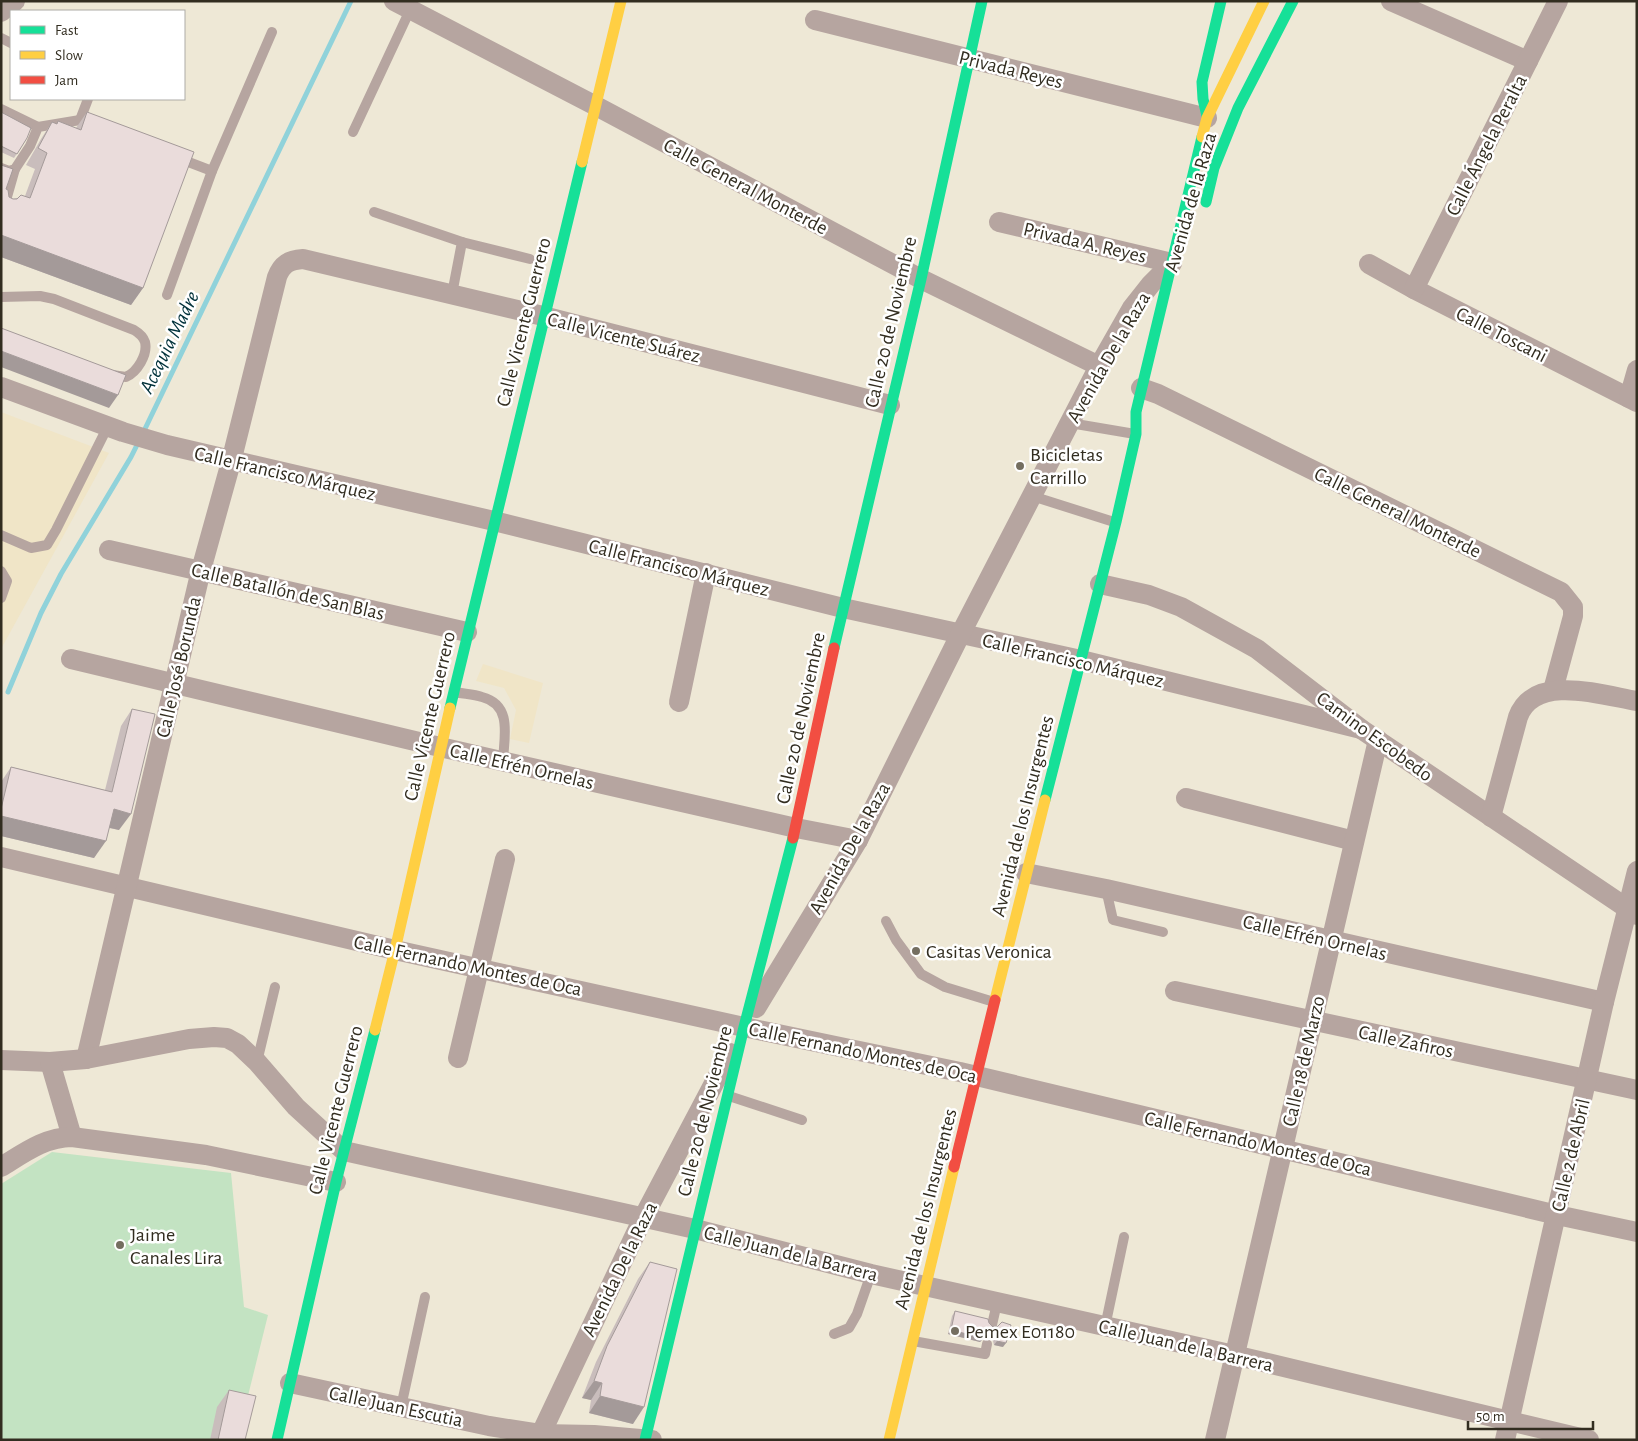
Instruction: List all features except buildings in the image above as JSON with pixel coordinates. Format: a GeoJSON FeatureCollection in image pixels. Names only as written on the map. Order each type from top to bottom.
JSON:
{"type":"FeatureCollection","features":[{"type":"Feature","properties":{"kind":"main road","name":"Calle Vicente Guerrero"},"geometry":{"type":"LineString","coordinates":[[277,1440],[336,1182],[395,950],[467,632],[621,1]]}},
{"type":"Feature","properties":{"kind":"main road","name":"Calle 20 de Noviembre"},"geometry":{"type":"LineString","coordinates":[[744,1027],[796,828],[843,608],[921,279],[982,1]]}},
{"type":"Feature","properties":{"kind":"main road"},"geometry":{"type":"LineString","coordinates":[[1207,118],[1202,82],[1221,1]]}},
{"type":"Feature","properties":{"kind":"main road","name":"Avenida de la Raza"},"geometry":{"type":"LineString","coordinates":[[1154,392],[1172,263],[1207,118],[1264,1]]}},
{"type":"Feature","properties":{"kind":"main road","name":"Avenida de la Raza"},"geometry":{"type":"LineString","coordinates":[[1203,214],[1214,168],[1229,129],[1293,1]]}},
{"type":"Feature","properties":{"kind":"main road","name":"Avenida de los Insurgentes"},"geometry":{"type":"LineString","coordinates":[[889,1440],[1026,873],[1116,522],[1136,434],[1136,412],[1154,392]]}},
{"type":"Feature","properties":{"kind":"main road","name":"Avenida de los Insurgentes"},"geometry":{"type":"LineString","coordinates":[[1136,434],[1146,420]]}},
{"type":"Feature","properties":{"kind":"main road","name":"Calle 20 de Noviembre"},"geometry":{"type":"LineString","coordinates":[[648,1439],[695,1228],[720,1092]]}},
{"type":"Feature","properties":{"kind":"street"},"geometry":{"type":"LineString","coordinates":[[1,12],[15,1]]}},
{"type":"Feature","properties":{"kind":"street"},"geometry":{"type":"LineString","coordinates":[[1391,1],[1528,61]]}},
{"type":"Feature","properties":{"kind":"street","name":"Calle Ángela Peralta"},"geometry":{"type":"LineString","coordinates":[[1414,289],[1558,1]]}},
{"type":"Feature","properties":{"kind":"street","name":"Calle General Monterde"},"geometry":{"type":"LineString","coordinates":[[402,6],[596,106],[921,279],[1099,366]]}},
{"type":"Feature","properties":{"kind":"street","name":"Privada Reyes"},"geometry":{"type":"LineString","coordinates":[[815,20],[1207,118]]}},
{"type":"Feature","properties":{"kind":"street","name":"Privada A. Reyes"},"geometry":{"type":"LineString","coordinates":[[999,222],[1172,263]]}},
{"type":"Feature","properties":{"kind":"street","name":"Calle Vicente Suárez"},"geometry":{"type":"LineString","coordinates":[[277,277],[285,263],[303,259],[543,316],[890,404]]}},
{"type":"Feature","properties":{"kind":"street","name":"Avenida De la Raza"},"geometry":{"type":"LineString","coordinates":[[539,1437],[643,1218],[720,1092],[744,1027],[858,840],[961,633],[1099,366],[1132,308],[1151,284],[1172,263]]}},
{"type":"Feature","properties":{"kind":"street","name":"Calle Toscani"},"geometry":{"type":"LineString","coordinates":[[1369,264],[1414,289],[1633,400]]}},
{"type":"Feature","properties":{"kind":"street","name":"Calle José Borunda"},"geometry":{"type":"LineString","coordinates":[[86,1059],[173,684],[277,277]]}},
{"type":"Feature","properties":{"kind":"street"},"geometry":{"type":"LineString","coordinates":[[1633,400],[1637,370]]}},
{"type":"Feature","properties":{"kind":"street","name":"Calle Francisco Márquez"},"geometry":{"type":"LineString","coordinates":[[1,386],[116,429],[231,462],[494,521],[843,608],[1081,660],[1361,729]]}},
{"type":"Feature","properties":{"kind":"street","name":"Calle General Monterde"},"geometry":{"type":"LineString","coordinates":[[1154,392],[1561,592],[1572,608],[1573,616],[1553,690]]}},
{"type":"Feature","properties":{"kind":"street","name":"Calle Batallón de San Blas"},"geometry":{"type":"LineString","coordinates":[[109,550],[467,632]]}},
{"type":"Feature","properties":{"kind":"street"},"geometry":{"type":"LineString","coordinates":[[679,702],[706,573]]}},
{"type":"Feature","properties":{"kind":"street","name":"Camino Escobedo"},"geometry":{"type":"LineString","coordinates":[[1100,584],[1149,595],[1181,607],[1257,649],[1361,729],[1632,912]]}},
{"type":"Feature","properties":{"kind":"street","name":"Calle Efrén Ornelas"},"geometry":{"type":"LineString","coordinates":[[71,659],[440,747],[796,828],[858,840]]}},
{"type":"Feature","properties":{"kind":"street"},"geometry":{"type":"LineString","coordinates":[[1491,817],[1521,707],[1526,701],[1553,690],[1579,691],[1636,701]]}},
{"type":"Feature","properties":{"kind":"street","name":"Calle 18 de Marzo"},"geometry":{"type":"LineString","coordinates":[[1215,1440],[1378,740]]}},
{"type":"Feature","properties":{"kind":"street"},"geometry":{"type":"LineString","coordinates":[[1186,798],[1354,841]]}},
{"type":"Feature","properties":{"kind":"street","name":"Calle Fernando Montes de Oca"},"geometry":{"type":"LineString","coordinates":[[2,859],[126,886],[395,950],[977,1076],[1557,1215],[1637,1232]]}},
{"type":"Feature","properties":{"kind":"street"},"geometry":{"type":"LineString","coordinates":[[458,1058],[505,859]]}},
{"type":"Feature","properties":{"kind":"street","name":"Calle 2 de Abril"},"geometry":{"type":"LineString","coordinates":[[1507,1430],[1604,1002],[1632,912],[1637,871]]}},
{"type":"Feature","properties":{"kind":"street","name":"Calle Efrén Ornelas"},"geometry":{"type":"LineString","coordinates":[[1026,873],[1106,889],[1604,1002]]}},
{"type":"Feature","properties":{"kind":"street","name":"Calle Zafiros"},"geometry":{"type":"LineString","coordinates":[[1175,991],[1637,1090]]}},
{"type":"Feature","properties":{"kind":"street"},"geometry":{"type":"LineString","coordinates":[[1,1060],[50,1062],[86,1059],[189,1039],[227,1038],[238,1044],[257,1062],[296,1107],[344,1151]]}},
{"type":"Feature","properties":{"kind":"street"},"geometry":{"type":"LineString","coordinates":[[50,1062],[72,1137]]}},
{"type":"Feature","properties":{"kind":"street"},"geometry":{"type":"LineString","coordinates":[[1,1166],[44,1142],[59,1137],[72,1137],[206,1154],[336,1182]]}},
{"type":"Feature","properties":{"kind":"street","name":"Calle Juan de la Barrera"},"geometry":{"type":"LineString","coordinates":[[344,1151],[695,1228],[871,1274],[1234,1355],[1507,1430],[1589,1440]]}},
{"type":"Feature","properties":{"kind":"street","name":"Calle Juan Escutia"},"geometry":{"type":"LineString","coordinates":[[290,1383],[539,1437],[648,1439]]}},
{"type":"Feature","properties":{"kind":"lane"},"geometry":{"type":"LineString","coordinates":[[353,132],[402,6]]}},
{"type":"Feature","properties":{"kind":"lane"},"geometry":{"type":"LineString","coordinates":[[167,295],[212,171],[272,32]]}},
{"type":"Feature","properties":{"kind":"lane"},"geometry":{"type":"LineString","coordinates":[[80,120],[88,100]]}},
{"type":"Feature","properties":{"kind":"lane"},"geometry":{"type":"LineString","coordinates":[[1,109],[38,127],[80,120],[98,127]]}},
{"type":"Feature","properties":{"kind":"lane"},"geometry":{"type":"LineString","coordinates":[[3,209],[15,169],[30,146],[38,127]]}},
{"type":"Feature","properties":{"kind":"lane"},"geometry":{"type":"LineString","coordinates":[[168,154],[212,171]]}},
{"type":"Feature","properties":{"kind":"lane"},"geometry":{"type":"LineString","coordinates":[[1,168],[9,171],[15,169]]}},
{"type":"Feature","properties":{"kind":"lane"},"geometry":{"type":"LineString","coordinates":[[374,212],[462,242],[530,259]]}},
{"type":"Feature","properties":{"kind":"lane"},"geometry":{"type":"LineString","coordinates":[[452,294],[462,242]]}},
{"type":"Feature","properties":{"kind":"lane"},"geometry":{"type":"LineString","coordinates":[[1,297],[40,296],[54,299],[134,330],[142,335],[145,343],[145,352],[133,374],[126,378],[99,370]]}},
{"type":"Feature","properties":{"kind":"lane"},"geometry":{"type":"LineString","coordinates":[[1070,423],[1136,434]]}},
{"type":"Feature","properties":{"kind":"lane"},"geometry":{"type":"LineString","coordinates":[[1,536],[31,548],[47,545],[116,429]]}},
{"type":"Feature","properties":{"kind":"lane"},"geometry":{"type":"LineString","coordinates":[[1032,496],[1116,522]]}},
{"type":"Feature","properties":{"kind":"lane"},"geometry":{"type":"LineString","coordinates":[[1,571],[7,581],[1,598]]}},
{"type":"Feature","properties":{"kind":"lane"},"geometry":{"type":"LineString","coordinates":[[453,692],[485,697],[501,708],[506,722],[502,761]]}},
{"type":"Feature","properties":{"kind":"lane"},"geometry":{"type":"LineString","coordinates":[[1106,889],[1113,920],[1163,932]]}},
{"type":"Feature","properties":{"kind":"lane"},"geometry":{"type":"LineString","coordinates":[[886,921],[896,940],[921,974],[945,987],[995,1002]]}},
{"type":"Feature","properties":{"kind":"lane"},"geometry":{"type":"LineString","coordinates":[[257,1062],[275,987]]}},
{"type":"Feature","properties":{"kind":"lane"},"geometry":{"type":"LineString","coordinates":[[720,1092],[802,1120]]}},
{"type":"Feature","properties":{"kind":"lane"},"geometry":{"type":"LineString","coordinates":[[1105,1327],[1124,1237]]}},
{"type":"Feature","properties":{"kind":"lane"},"geometry":{"type":"LineString","coordinates":[[834,1334],[849,1328],[857,1314],[871,1274]]}},
{"type":"Feature","properties":{"kind":"lane"},"geometry":{"type":"LineString","coordinates":[[401,1406],[425,1297]]}},
{"type":"Feature","properties":{"kind":"lane"},"geometry":{"type":"LineString","coordinates":[[992,1325],[996,1302]]}},
{"type":"Feature","properties":{"kind":"lane"},"geometry":{"type":"LineString","coordinates":[[912,1341],[985,1354],[988,1344]]}},
{"type":"Feature","properties":{"kind":"shaded area"},"geometry":{"type":"Polygon","coordinates":[[[1,412],[109,453],[1,649],[1,412]]]}},
{"type":"Feature","properties":{"kind":"shaded area"},"geometry":{"type":"Polygon","coordinates":[[[483,664],[543,683],[529,743],[510,739],[516,710],[504,688],[476,681],[483,664]]]}},
{"type":"Feature","properties":{"kind":"green space","name":"Jaime Canales Lira"},"geometry":{"type":"Polygon","coordinates":[[[52,1152],[231,1173],[244,1307],[268,1315],[237,1440],[1,1440],[1,1184],[52,1152]]]}},
{"type":"Feature","properties":{"kind":"waterway","name":"Acequia Madre"},"geometry":{"type":"LineString","coordinates":[[143,433],[351,1]]}},
{"type":"Feature","properties":{"kind":"waterway","name":"Acequia Madre"},"geometry":{"type":"LineString","coordinates":[[8,692],[41,613],[61,574],[139,441]]}},
{"type":"Feature","properties":{"kind":"traffic: fast"},"geometry":{"type":"LineString","coordinates":[[834,648],[921,279],[982,1]]}},
{"type":"Feature","properties":{"kind":"traffic: fast"},"geometry":{"type":"LineString","coordinates":[[1207,116],[1202,82],[1221,1]]}},
{"type":"Feature","properties":{"kind":"traffic: fast"},"geometry":{"type":"LineString","coordinates":[[1206,202],[1214,168],[1238,108],[1293,1]]}},
{"type":"Feature","properties":{"kind":"traffic: fast"},"geometry":{"type":"LineString","coordinates":[[1045,800],[1116,522],[1136,434],[1136,412],[1202,137]]}},
{"type":"Feature","properties":{"kind":"traffic: fast"},"geometry":{"type":"LineString","coordinates":[[450,708],[582,162]]}},
{"type":"Feature","properties":{"kind":"traffic: fast"},"geometry":{"type":"LineString","coordinates":[[645,1440],[744,1027],[793,838]]}},
{"type":"Feature","properties":{"kind":"traffic: fast"},"geometry":{"type":"LineString","coordinates":[[277,1440],[336,1182],[375,1030]]}},
{"type":"Feature","properties":{"kind":"traffic: slow"},"geometry":{"type":"LineString","coordinates":[[582,162],[621,1]]}},
{"type":"Feature","properties":{"kind":"traffic: slow"},"geometry":{"type":"LineString","coordinates":[[1202,137],[1207,118],[1264,1]]}},
{"type":"Feature","properties":{"kind":"traffic: slow"},"geometry":{"type":"LineString","coordinates":[[375,1030],[450,708]]}},
{"type":"Feature","properties":{"kind":"traffic: slow"},"geometry":{"type":"LineString","coordinates":[[995,1000],[1045,800]]}},
{"type":"Feature","properties":{"kind":"traffic: slow"},"geometry":{"type":"LineString","coordinates":[[889,1440],[954,1167]]}},
{"type":"Feature","properties":{"kind":"traffic: jam"},"geometry":{"type":"LineString","coordinates":[[793,838],[834,648]]}},
{"type":"Feature","properties":{"kind":"traffic: jam"},"geometry":{"type":"LineString","coordinates":[[954,1167],[995,1000]]}},
{"type":"Feature","properties":{"kind":"place","name":"Bicicletas Carrillo"},"geometry":{"type":"Point","coordinates":[1020,466]}},
{"type":"Feature","properties":{"kind":"place","name":"Casitas Veronica"},"geometry":{"type":"Point","coordinates":[916,951]}},
{"type":"Feature","properties":{"kind":"place","name":"Jaime Canales Lira"},"geometry":{"type":"Point","coordinates":[120,1245]}},
{"type":"Feature","properties":{"kind":"place","name":"Pemex E01180"},"geometry":{"type":"Point","coordinates":[955,1331]}}]}
